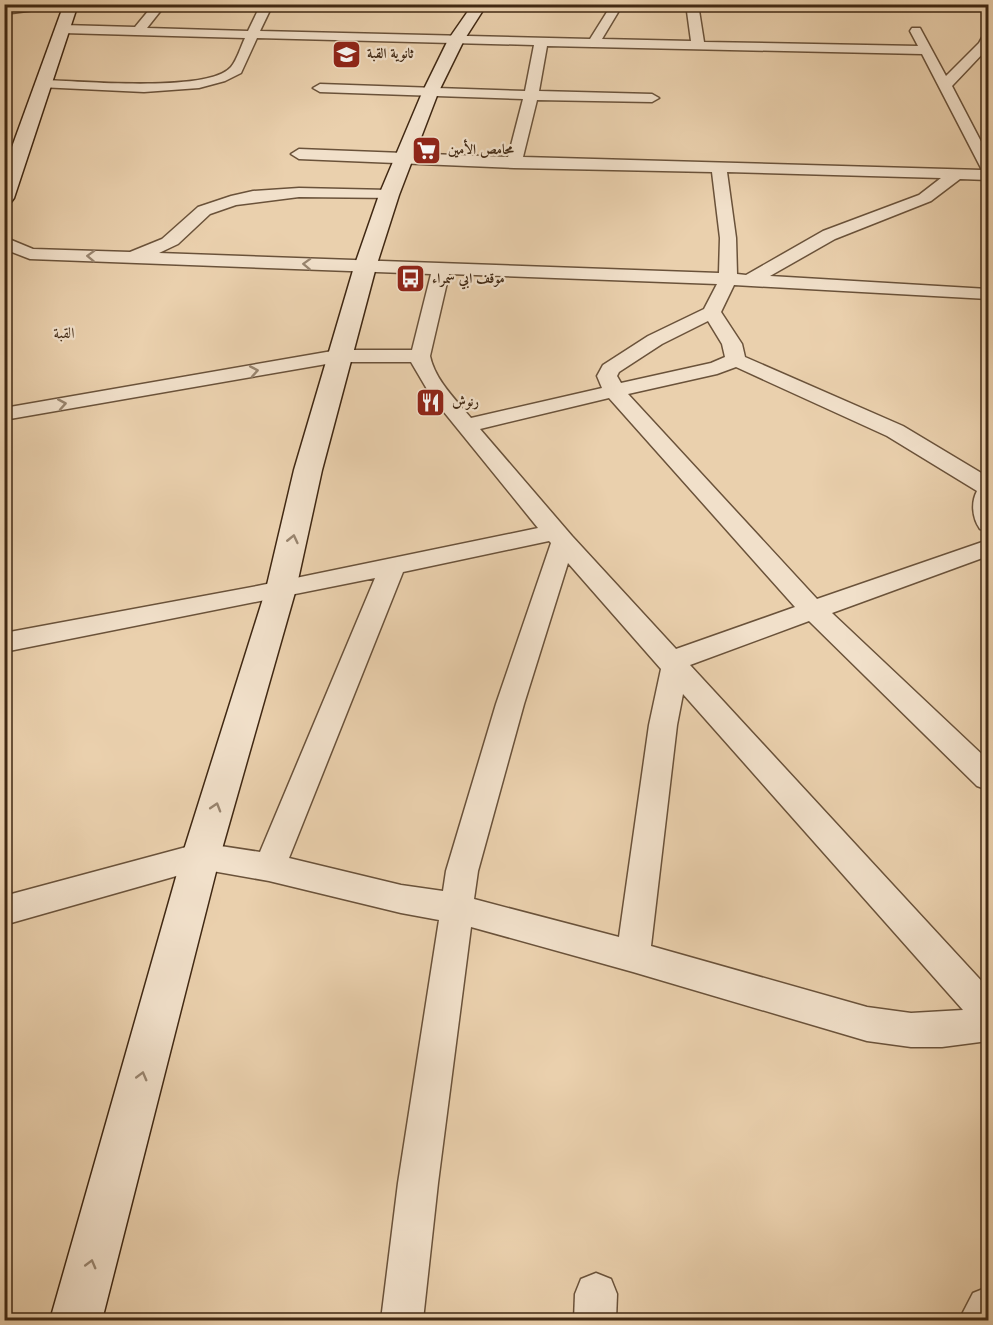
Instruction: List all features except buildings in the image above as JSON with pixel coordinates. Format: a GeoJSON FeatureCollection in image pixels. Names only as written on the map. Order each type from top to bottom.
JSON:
{"type":"FeatureCollection","features":[{"type":"Feature","properties":{"kind":"main road"},"geometry":{"type":"LineString","coordinates":[[4,198],[71,4]]}},
{"type":"Feature","properties":{"kind":"main road"},"geometry":{"type":"LineString","coordinates":[[76,1320],[201,856],[281,589],[308,470],[338,356],[365,267],[389,195],[430,93],[456,40],[480,4]]}},
{"type":"Feature","properties":{"kind":"street"},"geometry":{"type":"LineString","coordinates":[[4,11],[58,4]]}},
{"type":"Feature","properties":{"kind":"street"},"geometry":{"type":"LineString","coordinates":[[140,30],[161,4]]}},
{"type":"Feature","properties":{"kind":"street"},"geometry":{"type":"LineString","coordinates":[[44,84],[175,87],[213,83],[236,70],[255,35],[267,4]]}},
{"type":"Feature","properties":{"kind":"street"},"geometry":{"type":"LineString","coordinates":[[593,43],[618,4]]}},
{"type":"Feature","properties":{"kind":"street"},"geometry":{"type":"LineString","coordinates":[[692,4],[698,45]]}},
{"type":"Feature","properties":{"kind":"street"},"geometry":{"type":"LineString","coordinates":[[63,29],[926,50]]}},
{"type":"Feature","properties":{"kind":"street"},"geometry":{"type":"LineString","coordinates":[[916,31],[988,168]]}},
{"type":"Feature","properties":{"kind":"street"},"geometry":{"type":"LineString","coordinates":[[944,86],[988,38]]}},
{"type":"Feature","properties":{"kind":"street"},"geometry":{"type":"LineString","coordinates":[[514,163],[531,96],[541,42]]}},
{"type":"Feature","properties":{"kind":"street"},"geometry":{"type":"LineString","coordinates":[[320,88],[652,98]]}},
{"type":"Feature","properties":{"kind":"street"},"geometry":{"type":"LineString","coordinates":[[299,154],[514,163],[719,166],[988,175]]}},
{"type":"Feature","properties":{"kind":"street"},"geometry":{"type":"LineString","coordinates":[[719,166],[728,238],[728,279],[712,312],[655,340],[616,364],[607,376],[614,391],[812,609],[988,778]]}},
{"type":"Feature","properties":{"kind":"street"},"geometry":{"type":"LineString","coordinates":[[748,280],[829,235],[925,198],[956,174]]}},
{"type":"Feature","properties":{"kind":"street"},"geometry":{"type":"LineString","coordinates":[[128,258],[170,242],[193,217],[208,209],[241,199],[277,194],[389,195]]}},
{"type":"Feature","properties":{"kind":"street"},"geometry":{"type":"LineString","coordinates":[[4,242],[30,254],[728,279],[988,294]]}},
{"type":"Feature","properties":{"kind":"street"},"geometry":{"type":"LineString","coordinates":[[4,266],[30,254]]}},
{"type":"Feature","properties":{"kind":"street"},"geometry":{"type":"LineString","coordinates":[[441,269],[420,356],[422,367],[438,392],[559,537],[988,1013]]}},
{"type":"Feature","properties":{"kind":"street"},"geometry":{"type":"LineString","coordinates":[[712,312],[732,344],[736,360]]}},
{"type":"Feature","properties":{"kind":"street"},"geometry":{"type":"LineString","coordinates":[[4,414],[338,356],[420,356]]}},
{"type":"Feature","properties":{"kind":"street"},"geometry":{"type":"LineString","coordinates":[[466,426],[717,368],[736,360],[895,430],[988,487]]}},
{"type":"Feature","properties":{"kind":"street"},"geometry":{"type":"LineString","coordinates":[[988,492],[984,500],[988,524]]}},
{"type":"Feature","properties":{"kind":"street"},"geometry":{"type":"LineString","coordinates":[[4,643],[392,567],[559,537]]}},
{"type":"Feature","properties":{"kind":"street"},"geometry":{"type":"LineString","coordinates":[[402,1320],[418,1183],[462,871],[559,537]]}},
{"type":"Feature","properties":{"kind":"street"},"geometry":{"type":"LineString","coordinates":[[672,664],[812,609],[988,548]]}},
{"type":"Feature","properties":{"kind":"street"},"geometry":{"type":"LineString","coordinates":[[269,867],[392,567]]}},
{"type":"Feature","properties":{"kind":"street"},"geometry":{"type":"LineString","coordinates":[[633,956],[672,664]]}},
{"type":"Feature","properties":{"kind":"street"},"geometry":{"type":"LineString","coordinates":[[4,911],[201,856],[269,867],[401,898],[455,908],[633,956],[867,1024],[931,1030],[988,1024]]}},
{"type":"Feature","properties":{"kind":"street"},"geometry":{"type":"LineString","coordinates":[[980,1320],[988,1308]]}},
{"type":"Feature","properties":{"kind":"place","name":"ثانوية القبة"},"geometry":{"type":"Point","coordinates":[346,54]}},
{"type":"Feature","properties":{"kind":"place","name":"محامص الأمين"},"geometry":{"type":"Point","coordinates":[427,150]}},
{"type":"Feature","properties":{"kind":"place","name":"موقف ابي سمراء"},"geometry":{"type":"Point","coordinates":[411,279]}},
{"type":"Feature","properties":{"kind":"place","name":"رنوش"},"geometry":{"type":"Point","coordinates":[431,402]}},
{"type":"Feature","properties":{"kind":"district","name":"القبة"},"geometry":{"type":"Point","coordinates":[64,334]}}]}
